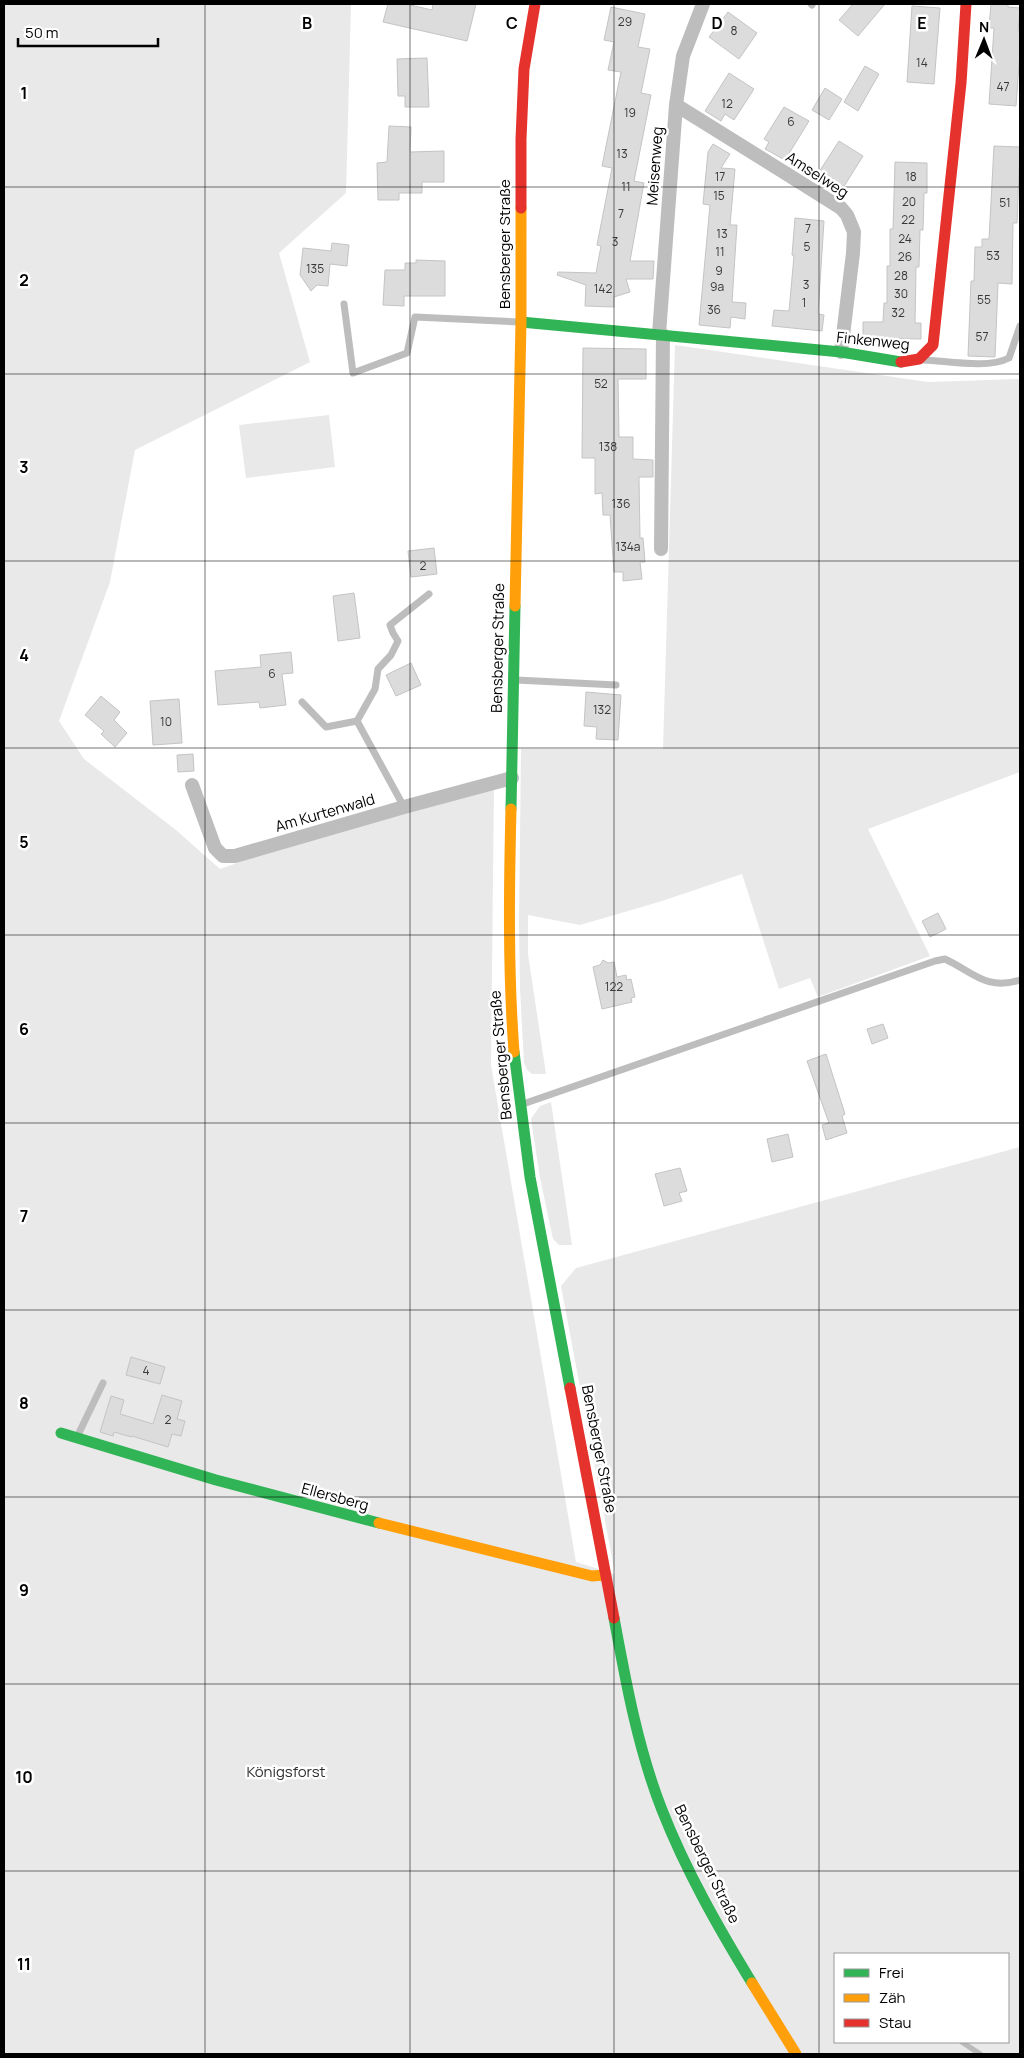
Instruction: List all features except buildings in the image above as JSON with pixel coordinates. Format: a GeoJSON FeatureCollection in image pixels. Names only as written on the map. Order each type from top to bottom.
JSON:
{"type":"FeatureCollection","features":[{"type":"Feature","properties":{"kind":"main road","name":"Bensberger Straße"},"geometry":{"type":"LineString","coordinates":[[535,4],[524,69],[522,119],[521,322],[509,912],[510,998],[520,1105],[530,1177],[605,1574],[629,1695],[643,1752],[662,1811],[703,1898],[796,2054]]}},
{"type":"Feature","properties":{"kind":"main road","name":"Finkenweg"},"geometry":{"type":"LineString","coordinates":[[521,322],[841,352],[904,362],[919,359],[934,345],[961,83],[966,4]]}},
{"type":"Feature","properties":{"kind":"main road","name":"Ellersberg"},"geometry":{"type":"LineString","coordinates":[[61,1432],[216,1480],[365,1520],[592,1576],[605,1574]]}},
{"type":"Feature","properties":{"kind":"street","name":"Meisenweg"},"geometry":{"type":"LineString","coordinates":[[661,334],[676,105],[683,56],[703,4]]}},
{"type":"Feature","properties":{"kind":"street","name":"Amselweg"},"geometry":{"type":"LineString","coordinates":[[676,105],[841,208],[847,215],[854,232],[841,352]]}},
{"type":"Feature","properties":{"kind":"street"},"geometry":{"type":"LineString","coordinates":[[661,334],[661,550]]}},
{"type":"Feature","properties":{"kind":"street","name":"Am Kurtenwald"},"geometry":{"type":"LineString","coordinates":[[192,785],[215,848],[223,856],[235,856],[512,778]]}},
{"type":"Feature","properties":{"kind":"lane"},"geometry":{"type":"LineString","coordinates":[[344,304],[353,373],[407,353],[414,317],[521,322]]}},
{"type":"Feature","properties":{"kind":"lane"},"geometry":{"type":"LineString","coordinates":[[919,359],[991,364],[1003,361],[1009,358],[1020,326]]}},
{"type":"Feature","properties":{"kind":"lane"},"geometry":{"type":"LineString","coordinates":[[302,702],[326,727],[357,721],[375,689],[378,669],[390,655],[398,641],[390,625],[429,594]]}},
{"type":"Feature","properties":{"kind":"lane"},"geometry":{"type":"LineString","coordinates":[[513,680],[616,685]]}},
{"type":"Feature","properties":{"kind":"lane"},"geometry":{"type":"LineString","coordinates":[[357,721],[404,807]]}},
{"type":"Feature","properties":{"kind":"lane"},"geometry":{"type":"LineString","coordinates":[[520,1105],[934,961],[945,959],[979,980],[992,983],[1004,984],[1020,980]]}},
{"type":"Feature","properties":{"kind":"lane"},"geometry":{"type":"LineString","coordinates":[[77,1437],[102,1383]]}},
{"type":"Feature","properties":{"kind":"green space","name":"Königsforst"},"geometry":{"type":"Polygon","coordinates":[[[4,4],[351,5],[346,193],[279,253],[310,362],[135,450],[110,582],[59,721],[84,759],[176,830],[220,869],[424,797],[494,782],[491,1065],[576,1562],[615,1574],[561,1286],[576,1268],[1020,1147],[1020,2054],[4,2054],[4,4]]]}},
{"type":"Feature","properties":{"kind":"green space"},"geometry":{"type":"Polygon","coordinates":[[[675,345],[928,382],[1020,379],[1020,772],[868,829],[930,956],[818,997],[810,978],[779,989],[742,874],[662,901],[580,925],[528,915],[528,954],[546,1074],[532,1074],[527,1070],[524,1063],[520,988],[521,749],[663,749],[675,345]]]}},
{"type":"Feature","properties":{"kind":"green space"},"geometry":{"type":"Polygon","coordinates":[[[329,415],[335,467],[246,478],[239,425],[329,415]]]}},
{"type":"Feature","properties":{"kind":"green space"},"geometry":{"type":"Polygon","coordinates":[[[551,1102],[572,1245],[559,1245],[553,1239],[540,1178],[531,1119],[540,1106],[551,1102]]]}},
{"type":"Feature","properties":{"kind":"waterway"},"geometry":{"type":"LineString","coordinates":[[964,2043],[980,2054]]}},
{"type":"Feature","properties":{"kind":"traffic: fast"},"geometry":{"type":"LineString","coordinates":[[521,322],[841,352],[901,362]]}},
{"type":"Feature","properties":{"kind":"traffic: fast"},"geometry":{"type":"LineString","coordinates":[[511,809],[515,606]]}},
{"type":"Feature","properties":{"kind":"traffic: fast"},"geometry":{"type":"LineString","coordinates":[[514,1052],[530,1177],[570,1388]]}},
{"type":"Feature","properties":{"kind":"traffic: fast"},"geometry":{"type":"LineString","coordinates":[[61,1433],[216,1480],[379,1523]]}},
{"type":"Feature","properties":{"kind":"traffic: fast"},"geometry":{"type":"LineString","coordinates":[[614,1618],[639,1740],[662,1810],[681,1855],[703,1898],[752,1983]]}},
{"type":"Feature","properties":{"kind":"traffic: slow"},"geometry":{"type":"LineString","coordinates":[[515,606],[521,322],[521,208]]}},
{"type":"Feature","properties":{"kind":"traffic: slow"},"geometry":{"type":"LineString","coordinates":[[511,809],[509,930],[514,1052]]}},
{"type":"Feature","properties":{"kind":"traffic: slow"},"geometry":{"type":"LineString","coordinates":[[379,1523],[592,1576],[605,1575]]}},
{"type":"Feature","properties":{"kind":"traffic: slow"},"geometry":{"type":"LineString","coordinates":[[752,1983],[796,2054]]}},
{"type":"Feature","properties":{"kind":"traffic: jam"},"geometry":{"type":"LineString","coordinates":[[521,208],[524,69],[535,4]]}},
{"type":"Feature","properties":{"kind":"traffic: jam"},"geometry":{"type":"LineString","coordinates":[[901,362],[919,359],[933,345],[961,83],[966,4]]}},
{"type":"Feature","properties":{"kind":"traffic: jam"},"geometry":{"type":"LineString","coordinates":[[570,1388],[614,1618]]}}]}
